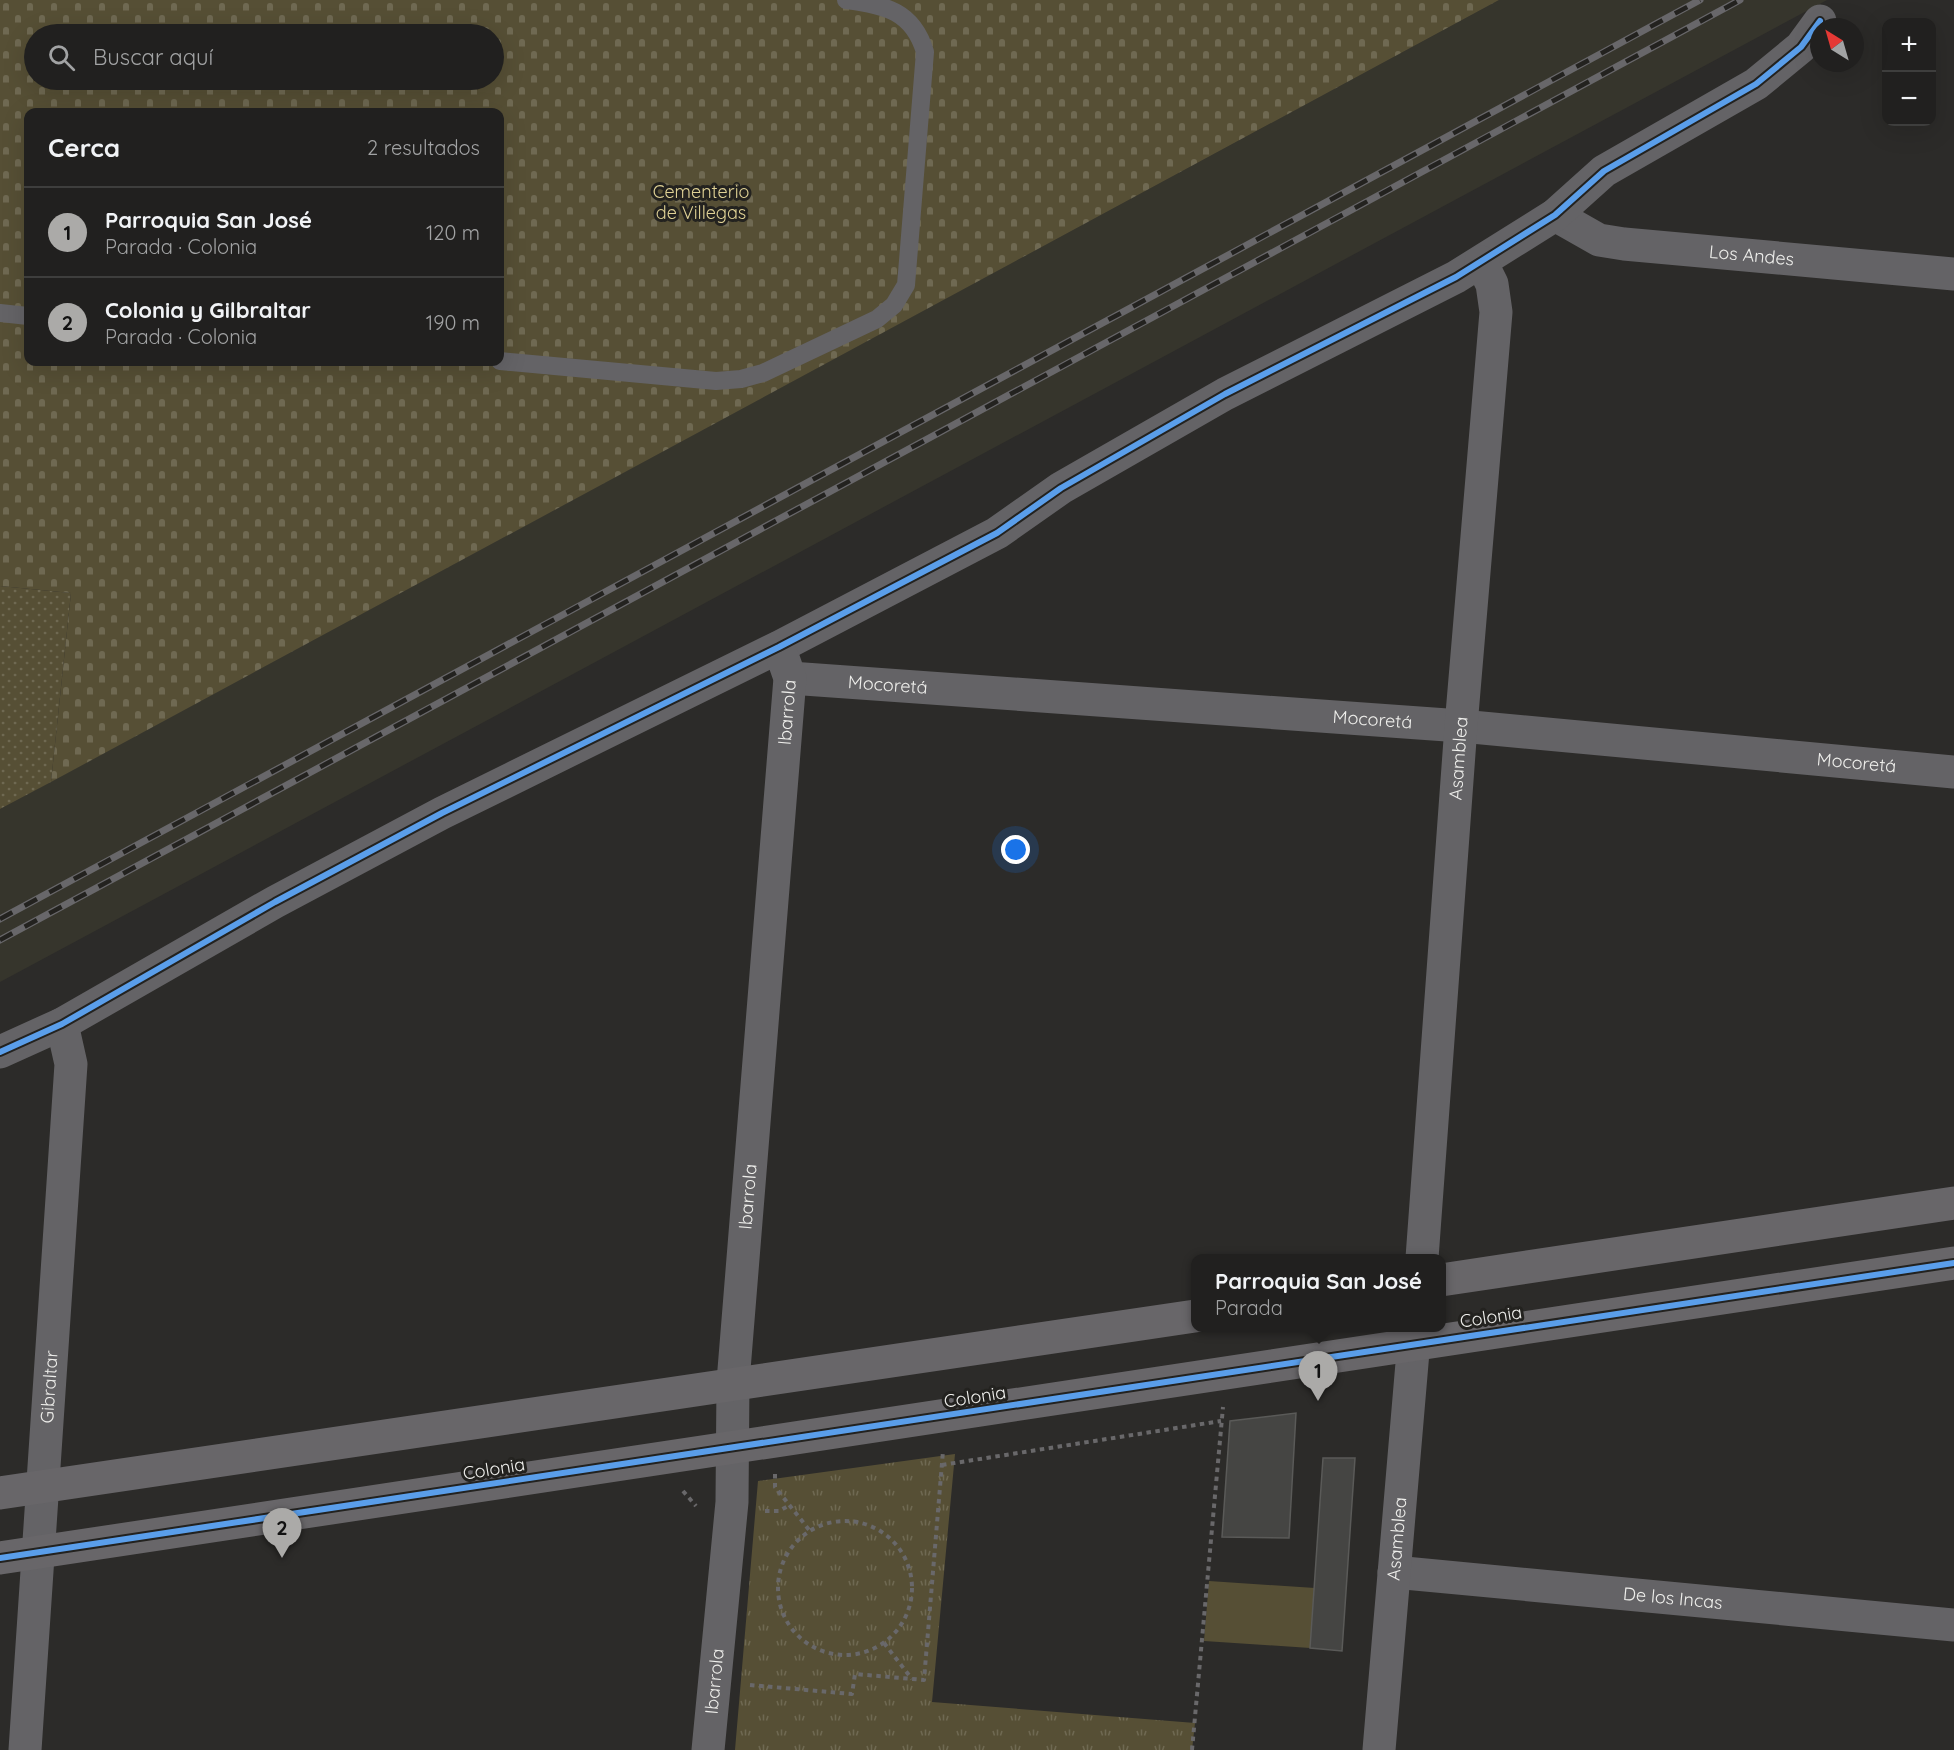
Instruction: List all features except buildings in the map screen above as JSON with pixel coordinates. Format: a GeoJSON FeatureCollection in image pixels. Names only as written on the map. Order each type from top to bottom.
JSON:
{"type":"FeatureCollection","features":[{"type":"Feature","properties":{"kind":"street"},"geometry":{"type":"LineString","coordinates":[[0,1052],[62,1024],[276,902],[442,813],[779,646],[997,533],[1061,488],[1225,394],[1481,262],[1555,216],[1604,171],[1756,84],[1801,47],[1810,35]]}},
{"type":"Feature","properties":{"kind":"street","name":"Los Andes"},"geometry":{"type":"LineString","coordinates":[[1555,216],[1599,240],[1954,274]]}},
{"type":"Feature","properties":{"kind":"street","name":"Asamblea"},"geometry":{"type":"LineString","coordinates":[[1422,1254],[1461,726],[1496,312],[1492,284],[1481,262]]}},
{"type":"Feature","properties":{"kind":"street","name":"Ibarrola"},"geometry":{"type":"LineString","coordinates":[[708,1750],[732,1502],[733,1382],[790,678],[779,646]]}},
{"type":"Feature","properties":{"kind":"street","name":"Mocoretá"},"geometry":{"type":"LineString","coordinates":[[790,678],[1461,726],[1954,772]]}},
{"type":"Feature","properties":{"kind":"street","name":"Gibraltar"},"geometry":{"type":"LineString","coordinates":[[26,1750],[71,1064],[62,1024]]}},
{"type":"Feature","properties":{"kind":"street"},"geometry":{"type":"LineString","coordinates":[[1446,1279],[1954,1203]]}},
{"type":"Feature","properties":{"kind":"street","name":"Colonia"},"geometry":{"type":"LineString","coordinates":[[1446,1332],[1954,1263]]}},
{"type":"Feature","properties":{"kind":"street"},"geometry":{"type":"LineString","coordinates":[[0,1493],[733,1382],[1191,1317]]}},
{"type":"Feature","properties":{"kind":"street","name":"Colonia"},"geometry":{"type":"LineString","coordinates":[[0,1557],[1227,1373],[1444,1332]]}},
{"type":"Feature","properties":{"kind":"street","name":"Asamblea"},"geometry":{"type":"LineString","coordinates":[[1379,1750],[1414,1336]]}},
{"type":"Feature","properties":{"kind":"street","name":"De los Incas"},"geometry":{"type":"LineString","coordinates":[[1394,1572],[1954,1625]]}},
{"type":"Feature","properties":{"kind":"lane"},"geometry":{"type":"LineString","coordinates":[[504,361],[716,381],[741,379],[764,373],[877,319],[894,305],[906,285],[925,52],[913,25],[893,10],[881,4],[846,0]]}},
{"type":"Feature","properties":{"kind":"lane"},"geometry":{"type":"LineString","coordinates":[[0,313],[24,316]]}},
{"type":"Feature","properties":{"kind":"path"},"geometry":{"type":"LineString","coordinates":[[1192,1750],[1227,1373]]}},
{"type":"Feature","properties":{"kind":"path"},"geometry":{"type":"LineString","coordinates":[[942,1465],[1221,1421]]}},
{"type":"Feature","properties":{"kind":"path"},"geometry":{"type":"LineString","coordinates":[[750,1686],[852,1694],[855,1674],[924,1680],[943,1452],[935,1444]]}},
{"type":"Feature","properties":{"kind":"path"},"geometry":{"type":"LineString","coordinates":[[828,1522],[860,1522],[888,1535],[902,1550],[910,1569],[913,1590],[909,1610],[899,1629],[884,1643],[865,1653],[843,1655],[822,1651],[804,1641],[789,1626],[780,1606],[778,1584],[783,1563],[793,1545],[810,1531],[828,1522]]}},
{"type":"Feature","properties":{"kind":"path"},"geometry":{"type":"LineString","coordinates":[[884,1643],[912,1680]]}},
{"type":"Feature","properties":{"kind":"shaded area"},"geometry":{"type":"Polygon","coordinates":[[[1499,0],[1827,0],[0,982],[0,809],[1499,0]]]}},
{"type":"Feature","properties":{"kind":"green space","name":"Cementerio de Villegas"},"geometry":{"type":"Polygon","coordinates":[[[0,0],[1499,0],[51,782],[71,593],[0,586],[0,0]]]}},
{"type":"Feature","properties":{"kind":"green space"},"geometry":{"type":"Polygon","coordinates":[[[0,586],[71,593],[51,782],[0,809],[0,586]]]}},
{"type":"Feature","properties":{"kind":"green space"},"geometry":{"type":"Polygon","coordinates":[[[955,1454],[932,1702],[1195,1723],[1192,1750],[735,1750],[758,1481],[955,1454]]]}},
{"type":"Feature","properties":{"kind":"green space"},"geometry":{"type":"Polygon","coordinates":[[[1209,1581],[1315,1588],[1310,1648],[1204,1641],[1209,1581]]]}},
{"type":"Feature","properties":{"kind":"railway"},"geometry":{"type":"LineString","coordinates":[[0,919],[1700,0]]}},
{"type":"Feature","properties":{"kind":"railway"},"geometry":{"type":"LineString","coordinates":[[0,940],[1740,0]]}},
{"type":"Feature","properties":{"kind":"cycle path"},"geometry":{"type":"LineString","coordinates":[[0,1052],[62,1024],[275,902],[442,813],[779,647],[997,533],[1061,488],[1225,394],[1456,277],[1555,215],[1604,171],[1756,84],[1801,47],[1810,35]]}},
{"type":"Feature","properties":{"kind":"cycle path"},"geometry":{"type":"LineString","coordinates":[[0,1558],[1954,1263]]}},
{"type":"Feature","properties":{"kind":"place","name":"Parroquia San José"},"geometry":{"type":"Point","coordinates":[1318,1401]}},
{"type":"Feature","properties":{"kind":"place","name":"Colonia y Gilbraltar"},"geometry":{"type":"Point","coordinates":[282,1558]}}]}
